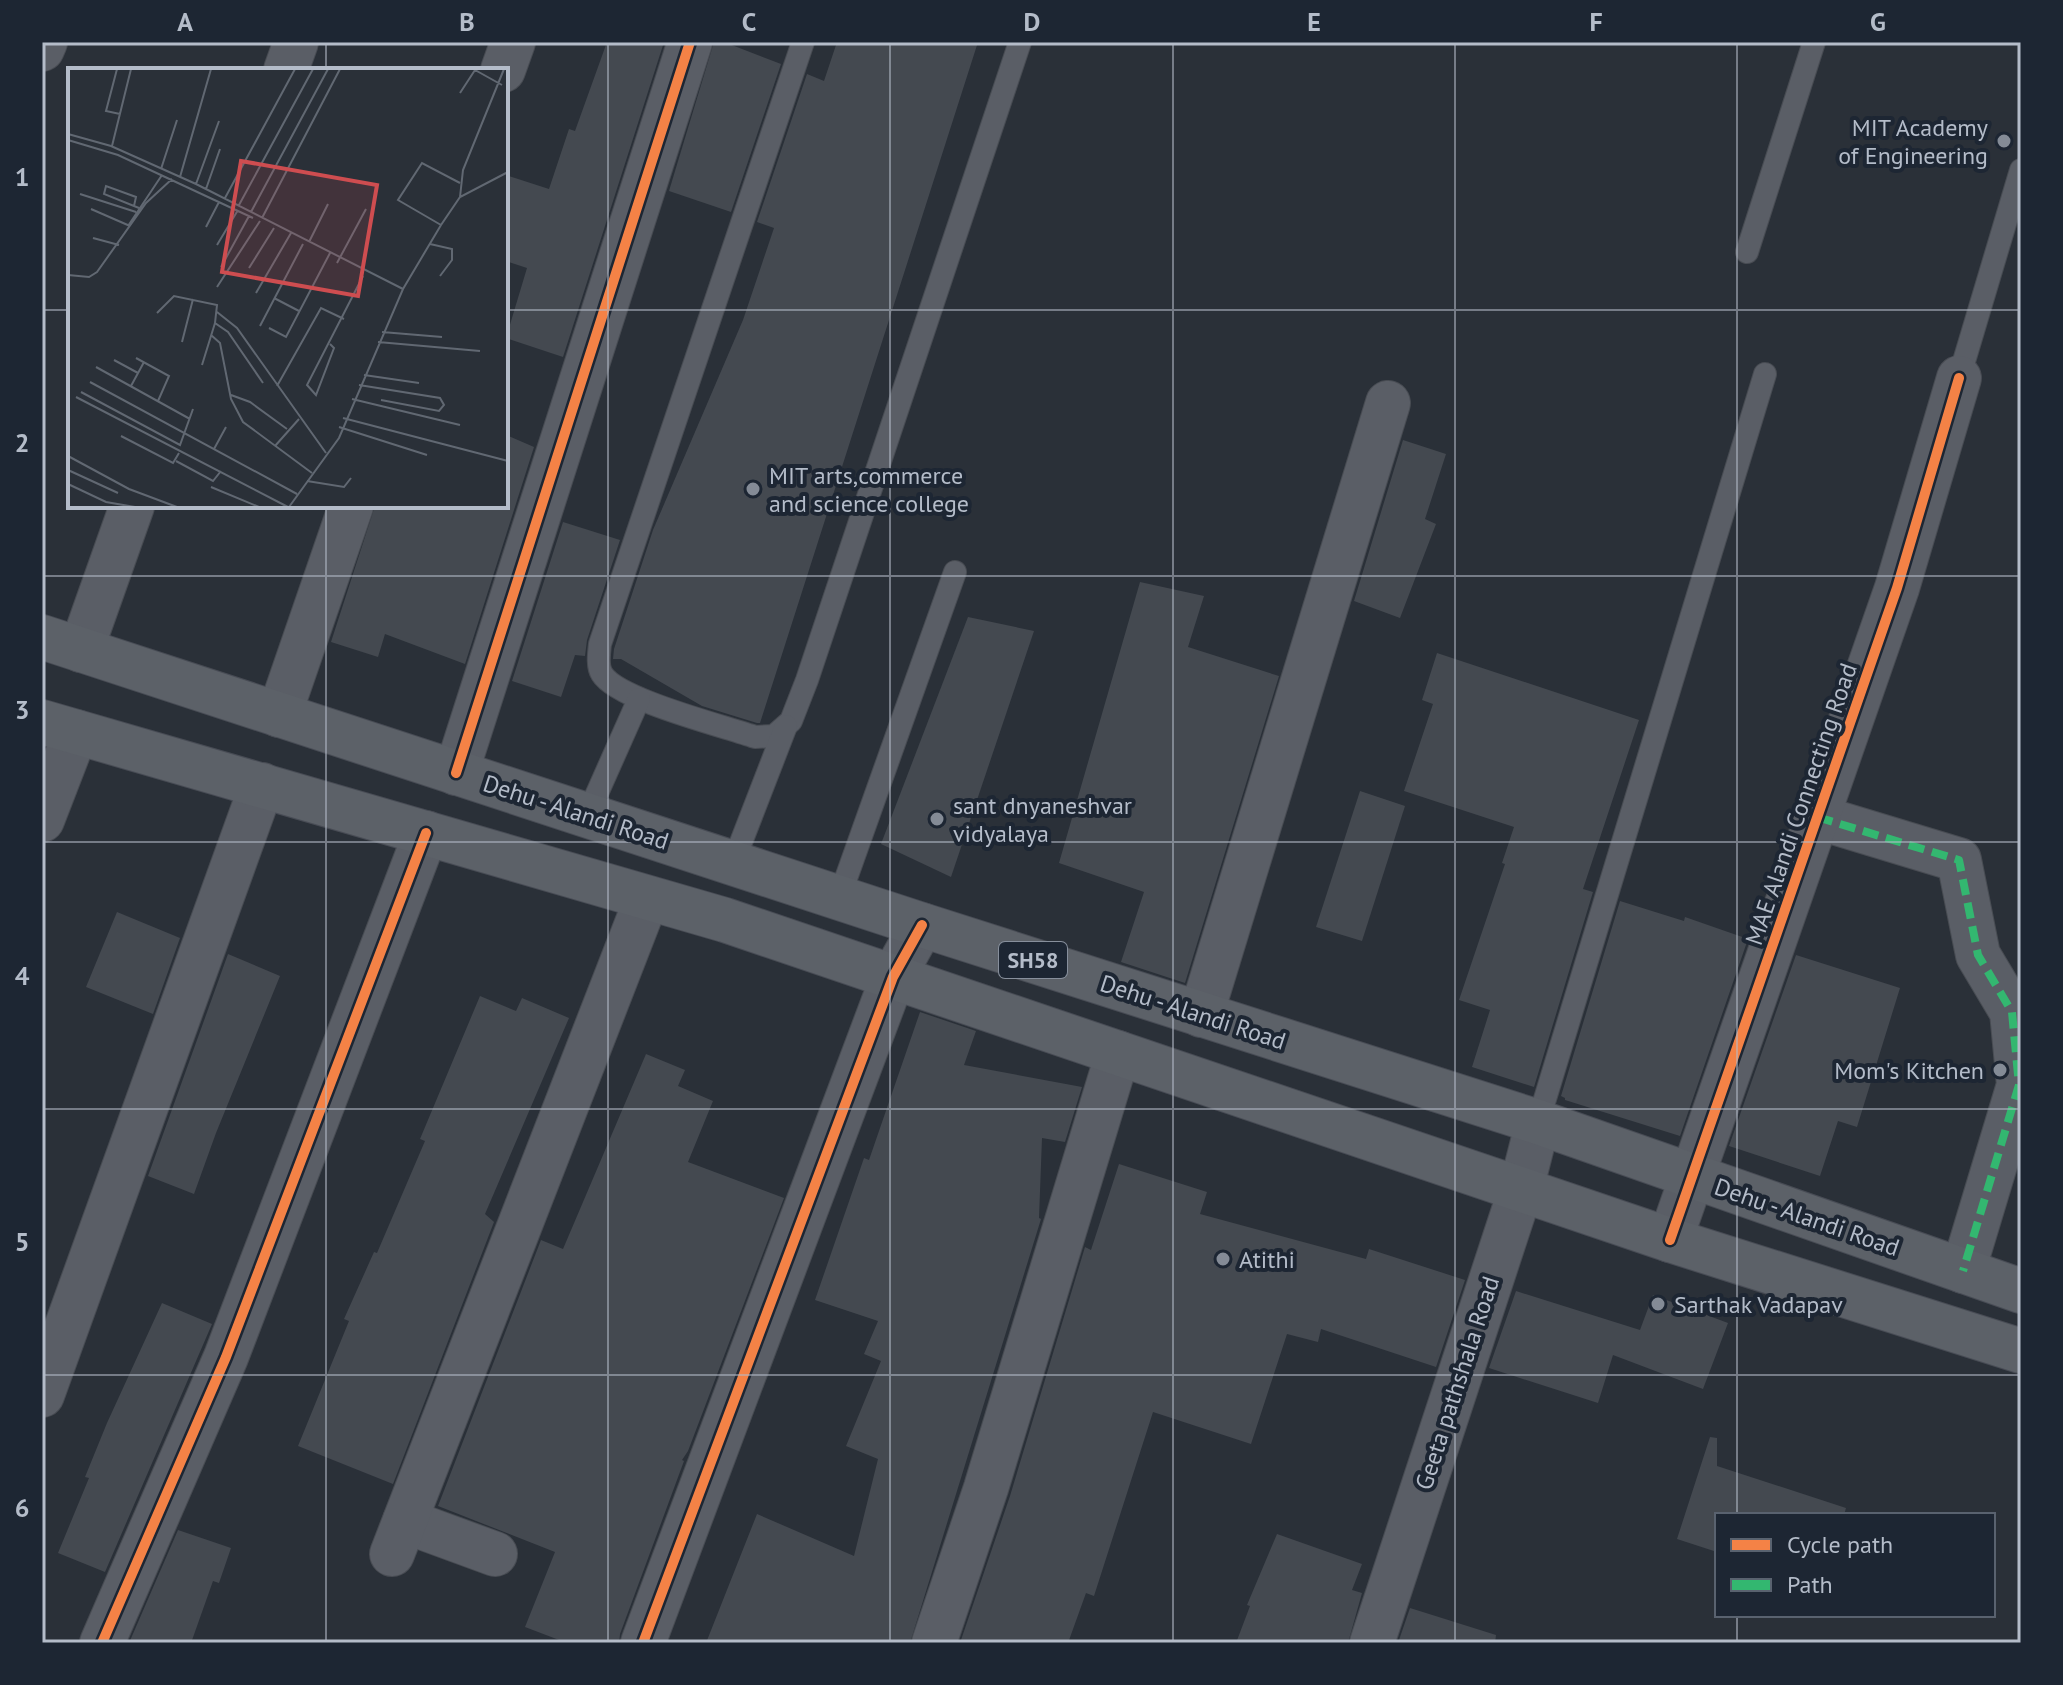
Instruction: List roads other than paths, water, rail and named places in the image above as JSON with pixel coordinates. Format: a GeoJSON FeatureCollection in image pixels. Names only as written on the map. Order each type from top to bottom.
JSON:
{"type":"FeatureCollection","features":[{"type":"Feature","properties":{"kind":"main road","name":"Dehu - Alandi Road"},"geometry":{"type":"LineString","coordinates":[[61,643],[922,925],[1538,1122],[2021,1291]]}},
{"type":"Feature","properties":{"kind":"main road","name":"SH58"},"geometry":{"type":"LineString","coordinates":[[59,727],[725,920],[1670,1240],[2021,1351]]}},
{"type":"Feature","properties":{"kind":"street"},"geometry":{"type":"LineString","coordinates":[[42,49],[45,42]]}},
{"type":"Feature","properties":{"kind":"street"},"geometry":{"type":"LineString","coordinates":[[287,68],[296,42]]}},
{"type":"Feature","properties":{"kind":"street"},"geometry":{"type":"LineString","coordinates":[[504,68],[513,42]]}},
{"type":"Feature","properties":{"kind":"street"},"geometry":{"type":"LineString","coordinates":[[456,773],[690,42]]}},
{"type":"Feature","properties":{"kind":"street","name":"MAE Alandi Connecting Road"},"geometry":{"type":"LineString","coordinates":[[1670,1240],[1897,588],[1959,378]]}},
{"type":"Feature","properties":{"kind":"street"},"geometry":{"type":"LineString","coordinates":[[1201,1015],[1388,403]]}},
{"type":"Feature","properties":{"kind":"street"},"geometry":{"type":"LineString","coordinates":[[61,643],[131,508]]}},
{"type":"Feature","properties":{"kind":"street"},"geometry":{"type":"LineString","coordinates":[[279,715],[350,508]]}},
{"type":"Feature","properties":{"kind":"street"},"geometry":{"type":"LineString","coordinates":[[42,820],[59,727]]}},
{"type":"Feature","properties":{"kind":"street"},"geometry":{"type":"LineString","coordinates":[[42,1395],[262,785]]}},
{"type":"Feature","properties":{"kind":"street"},"geometry":{"type":"LineString","coordinates":[[1817,817],[1959,860],[1978,955],[2012,1012],[2019,1085],[1963,1271]]}},
{"type":"Feature","properties":{"kind":"street"},"geometry":{"type":"LineString","coordinates":[[102,1643],[226,1357],[426,833]]}},
{"type":"Feature","properties":{"kind":"street"},"geometry":{"type":"LineString","coordinates":[[495,1554],[398,1538],[647,898]]}},
{"type":"Feature","properties":{"kind":"street"},"geometry":{"type":"LineString","coordinates":[[643,1643],[893,977],[922,925]]}},
{"type":"Feature","properties":{"kind":"street"},"geometry":{"type":"LineString","coordinates":[[934,1643],[986,1488],[1118,1053]]}},
{"type":"Feature","properties":{"kind":"street","name":"Geeta pathshala Road"},"geometry":{"type":"LineString","coordinates":[[1372,1643],[1521,1189],[1538,1122]]}},
{"type":"Feature","properties":{"kind":"lane"},"geometry":{"type":"LineString","coordinates":[[803,42],[600,644],[601,673],[612,684],[639,699],[755,737],[774,736],[791,721],[807,680],[1020,42]]}},
{"type":"Feature","properties":{"kind":"lane"},"geometry":{"type":"LineString","coordinates":[[1747,252],[1814,42]]}},
{"type":"Feature","properties":{"kind":"lane","name":"MAE Alandi Connecting Road"},"geometry":{"type":"LineString","coordinates":[[1959,378],[2021,170]]}},
{"type":"Feature","properties":{"kind":"lane"},"geometry":{"type":"LineString","coordinates":[[1538,1122],[1765,374]]}},
{"type":"Feature","properties":{"kind":"lane"},"geometry":{"type":"LineString","coordinates":[[839,898],[955,572]]}},
{"type":"Feature","properties":{"kind":"lane"},"geometry":{"type":"LineString","coordinates":[[587,816],[639,699]]}},
{"type":"Feature","properties":{"kind":"lane"},"geometry":{"type":"LineString","coordinates":[[733,863],[786,725]]}},
{"type":"Feature","properties":{"kind":"place","name":"MIT Academy of Engineering"},"geometry":{"type":"Point","coordinates":[2004,141]}},
{"type":"Feature","properties":{"kind":"place","name":"MIT arts,commerce and science college"},"geometry":{"type":"Point","coordinates":[753,489]}},
{"type":"Feature","properties":{"kind":"place","name":"sant dnyaneshvar vidyalaya"},"geometry":{"type":"Point","coordinates":[937,819]}},
{"type":"Feature","properties":{"kind":"place","name":"Mom's Kitchen"},"geometry":{"type":"Point","coordinates":[2000,1070]}},
{"type":"Feature","properties":{"kind":"place","name":"Atithi"},"geometry":{"type":"Point","coordinates":[1223,1259]}},
{"type":"Feature","properties":{"kind":"place","name":"Sarthak Vadapav"},"geometry":{"type":"Point","coordinates":[1658,1304]}}]}
